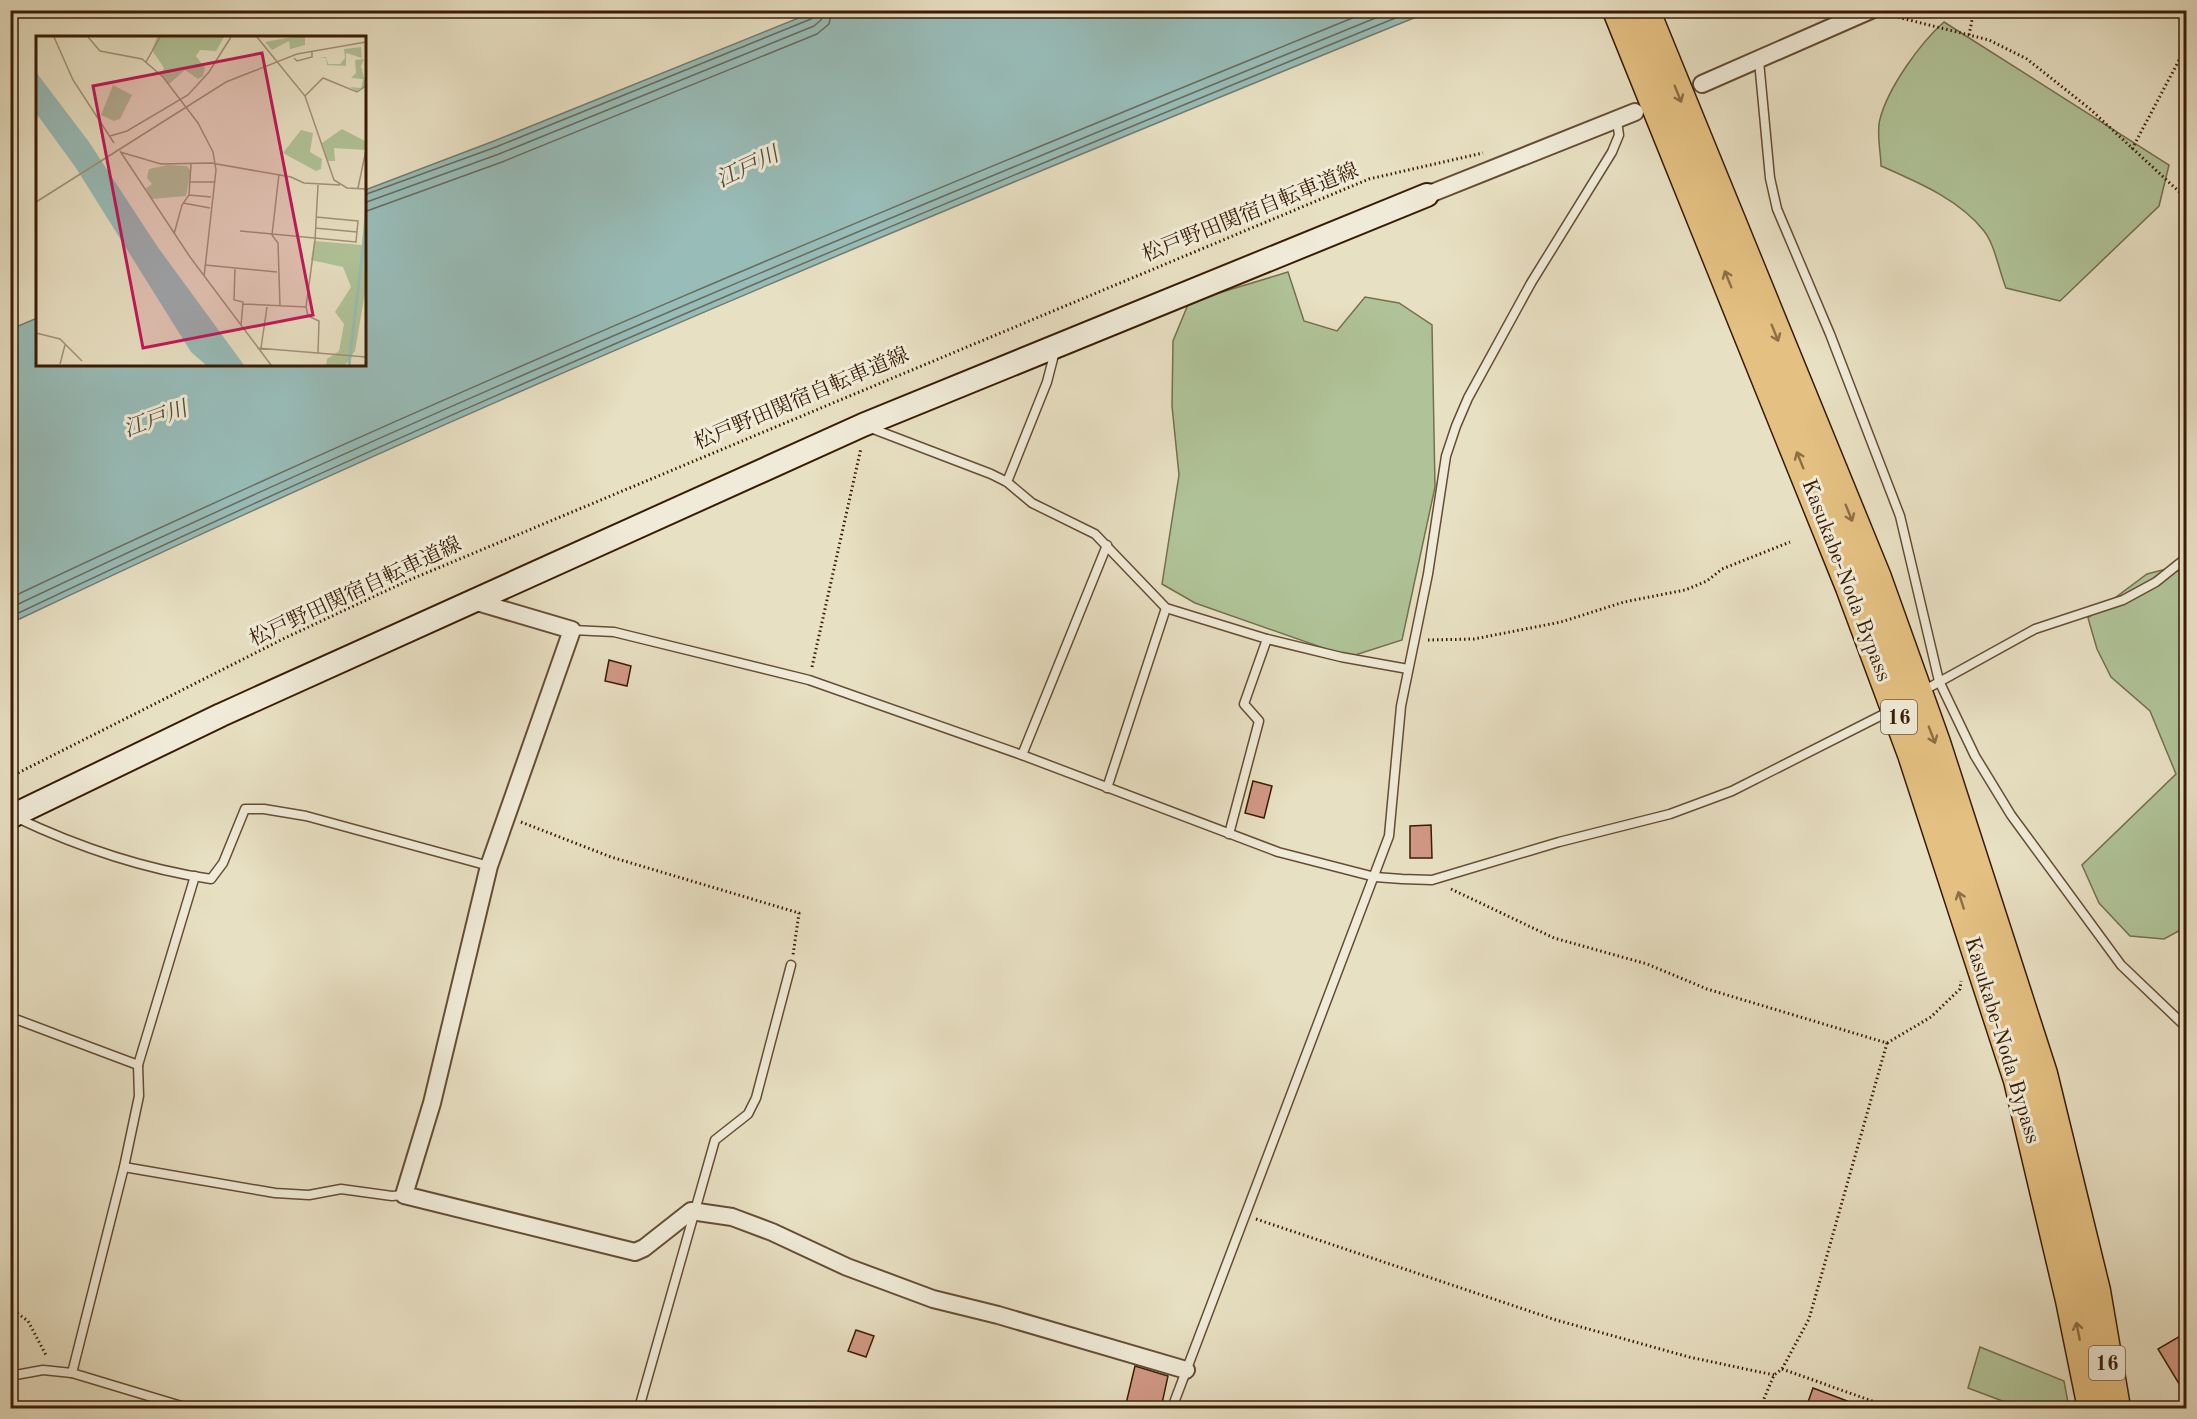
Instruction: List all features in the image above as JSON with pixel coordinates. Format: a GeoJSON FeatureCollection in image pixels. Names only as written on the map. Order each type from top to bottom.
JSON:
{"type":"FeatureCollection","features":[{"type":"Feature","properties":{"kind":"highway","name":"Kasukabe-Noda Bypass"},"geometry":{"type":"LineString","coordinates":[[1618,10],[1645,44],[1876,578],[1913,697],[1935,743],[2042,1074],[2095,1292],[2115,1408]]}},
{"type":"Feature","properties":{"kind":"highway","name":"Kasukabe-Noda Bypass"},"geometry":{"type":"LineString","coordinates":[[1644,10],[1645,44]]}},
{"type":"Feature","properties":{"kind":"highway","name":"Kasukabe-Noda Bypass"},"geometry":{"type":"LineString","coordinates":[[1913,697],[1913,754],[2019,1080],[2071,1300],[2093,1408]]}},
{"type":"Feature","properties":{"kind":"street"},"geometry":{"type":"LineString","coordinates":[[1702,84],[1871,11]]}},
{"type":"Feature","properties":{"kind":"street"},"geometry":{"type":"LineString","coordinates":[[11,816],[221,715],[477,602],[659,516],[864,426],[1635,112]]}},
{"type":"Feature","properties":{"kind":"street"},"geometry":{"type":"LineString","coordinates":[[477,602],[572,630],[489,866],[445,1039],[432,1103],[404,1195],[635,1252],[644,1248],[691,1211],[732,1217],[762,1228],[847,1267],[933,1299],[998,1315],[1186,1370]]}},
{"type":"Feature","properties":{"kind":"lane"},"geometry":{"type":"LineString","coordinates":[[1759,61],[1770,178],[1777,209],[1830,334],[1900,516],[1913,697],[1975,756],[2017,824],[2121,964],[2187,1027]]}},
{"type":"Feature","properties":{"kind":"lane"},"geometry":{"type":"LineString","coordinates":[[1172,1408],[1362,906],[1376,877],[1389,836],[1396,752],[1408,669],[1428,574],[1446,456],[1456,426],[1473,388],[1531,283],[1612,152],[1618,135],[1617,121]]}},
{"type":"Feature","properties":{"kind":"lane"},"geometry":{"type":"LineString","coordinates":[[1006,482],[1047,382],[1056,348]]}},
{"type":"Feature","properties":{"kind":"lane"},"geometry":{"type":"LineString","coordinates":[[864,426],[1006,482],[1032,503],[1095,534],[1166,608],[1267,639],[1341,657],[1408,669]]}},
{"type":"Feature","properties":{"kind":"lane"},"geometry":{"type":"LineString","coordinates":[[1022,755],[1107,545]]}},
{"type":"Feature","properties":{"kind":"lane"},"geometry":{"type":"LineString","coordinates":[[572,630],[614,632],[809,680],[1022,755],[1278,852],[1376,877],[1432,880],[1559,842],[1670,814],[1722,794],[1913,697],[2035,629],[2123,600],[2156,582],[2187,558]]}},
{"type":"Feature","properties":{"kind":"lane"},"geometry":{"type":"LineString","coordinates":[[1107,788],[1166,608]]}},
{"type":"Feature","properties":{"kind":"lane"},"geometry":{"type":"LineString","coordinates":[[1230,834],[1258,721],[1244,704],[1267,639]]}},
{"type":"Feature","properties":{"kind":"lane"},"geometry":{"type":"LineString","coordinates":[[11,816],[58,838],[105,854],[211,879],[224,863],[245,809],[264,809],[306,816],[489,866]]}},
{"type":"Feature","properties":{"kind":"lane"},"geometry":{"type":"LineString","coordinates":[[72,1373],[124,1167],[139,1096],[138,1065],[195,876]]}},
{"type":"Feature","properties":{"kind":"lane"},"geometry":{"type":"LineString","coordinates":[[639,1408],[697,1211],[715,1140],[748,1114],[756,1098],[791,965]]}},
{"type":"Feature","properties":{"kind":"lane"},"geometry":{"type":"LineString","coordinates":[[10,1017],[138,1065]]}},
{"type":"Feature","properties":{"kind":"lane"},"geometry":{"type":"LineString","coordinates":[[124,1167],[275,1193],[309,1195],[341,1189],[392,1196],[404,1195]]}},
{"type":"Feature","properties":{"kind":"lane"},"geometry":{"type":"LineString","coordinates":[[10,1376],[43,1370],[72,1373],[188,1408]]}},
{"type":"Feature","properties":{"kind":"path"},"geometry":{"type":"LineString","coordinates":[[1969,35],[1974,10]]}},
{"type":"Feature","properties":{"kind":"path"},"geometry":{"type":"LineString","coordinates":[[1871,11],[1989,40],[2026,59],[2065,87],[2187,198]]}},
{"type":"Feature","properties":{"kind":"path"},"geometry":{"type":"LineString","coordinates":[[2132,149],[2187,47]]}},
{"type":"Feature","properties":{"kind":"path","name":"松戸野田関宿自転車道線"},"geometry":{"type":"LineString","coordinates":[[10,777],[285,638],[407,581],[578,507],[1369,179],[1485,152]]}},
{"type":"Feature","properties":{"kind":"path"},"geometry":{"type":"LineString","coordinates":[[809,680],[828,602],[864,426]]}},
{"type":"Feature","properties":{"kind":"path"},"geometry":{"type":"LineString","coordinates":[[1413,639],[1449,641],[1474,639],[1561,621],[1624,602],[1685,590],[1707,581],[1722,569],[1790,542]]}},
{"type":"Feature","properties":{"kind":"path"},"geometry":{"type":"LineString","coordinates":[[508,817],[611,857],[799,913],[791,965]]}},
{"type":"Feature","properties":{"kind":"path"},"geometry":{"type":"LineString","coordinates":[[1432,880],[1554,938],[1647,964],[1707,989],[1887,1043]]}},
{"type":"Feature","properties":{"kind":"path"},"geometry":{"type":"LineString","coordinates":[[1760,1408],[1774,1375],[1782,1369],[1809,1318],[1887,1043],[1931,1017],[1960,990],[1961,977]]}},
{"type":"Feature","properties":{"kind":"path"},"geometry":{"type":"LineString","coordinates":[[1245,1215],[1556,1320],[1689,1357],[1774,1375]]}},
{"type":"Feature","properties":{"kind":"path"},"geometry":{"type":"LineString","coordinates":[[10,1308],[28,1321],[46,1356],[60,1372]]}},
{"type":"Feature","properties":{"kind":"path"},"geometry":{"type":"LineString","coordinates":[[1782,1369],[1892,1408]]}},
{"type":"Feature","properties":{"kind":"green space"},"geometry":{"type":"Polygon","coordinates":[[[1944,22],[2169,165],[2159,206],[2060,301],[2006,288],[1991,243],[1974,220],[1937,192],[1881,166],[1878,130],[1884,107],[1906,67],[1944,22]]]}},
{"type":"Feature","properties":{"kind":"green space"},"geometry":{"type":"Polygon","coordinates":[[[1288,272],[1304,321],[1337,331],[1365,297],[1399,303],[1432,325],[1435,487],[1402,640],[1349,657],[1195,603],[1162,584],[1179,475],[1172,406],[1173,341],[1189,302],[1288,272]]]}},
{"type":"Feature","properties":{"kind":"green space"},"geometry":{"type":"Polygon","coordinates":[[[2174,567],[2186,577],[2186,927],[2164,939],[2130,936],[2099,903],[2082,865],[2176,774],[2150,711],[2111,677],[2097,649],[2088,618],[2147,574],[2174,567]]]}},
{"type":"Feature","properties":{"kind":"green space"},"geometry":{"type":"Polygon","coordinates":[[[1980,1347],[2064,1381],[2069,1408],[2012,1408],[2013,1405],[1968,1388],[1980,1347]]]}},
{"type":"Feature","properties":{"kind":"water","name":"江戸川"},"geometry":{"type":"Polygon","coordinates":[[[816,11],[1431,11],[1073,157],[539,383],[186,541],[11,623],[11,329],[36,318],[36,366],[366,366],[366,190],[494,141],[816,11]]]}},
{"type":"Feature","properties":{"kind":"building"},"geometry":{"type":"Polygon","coordinates":[[[609,660],[631,666],[627,686],[605,681],[609,660]]]}},
{"type":"Feature","properties":{"kind":"building"},"geometry":{"type":"Polygon","coordinates":[[[1253,781],[1272,786],[1264,818],[1245,813],[1253,781]]]}},
{"type":"Feature","properties":{"kind":"building"},"geometry":{"type":"Polygon","coordinates":[[[1431,825],[1432,858],[1410,858],[1410,826],[1431,825]]]}},
{"type":"Feature","properties":{"kind":"building"},"geometry":{"type":"Polygon","coordinates":[[[856,1330],[874,1336],[866,1357],[848,1351],[856,1330]]]}},
{"type":"Feature","properties":{"kind":"building"},"geometry":{"type":"Polygon","coordinates":[[[2187,1332],[2187,1397],[2158,1349],[2187,1332]]]}},
{"type":"Feature","properties":{"kind":"building"},"geometry":{"type":"Polygon","coordinates":[[[1135,1366],[1168,1376],[1161,1408],[1125,1408],[1135,1366]]]}},
{"type":"Feature","properties":{"kind":"building"},"geometry":{"type":"Polygon","coordinates":[[[1813,1388],[1863,1408],[1815,1408],[1807,1405],[1813,1388]]]}}]}
